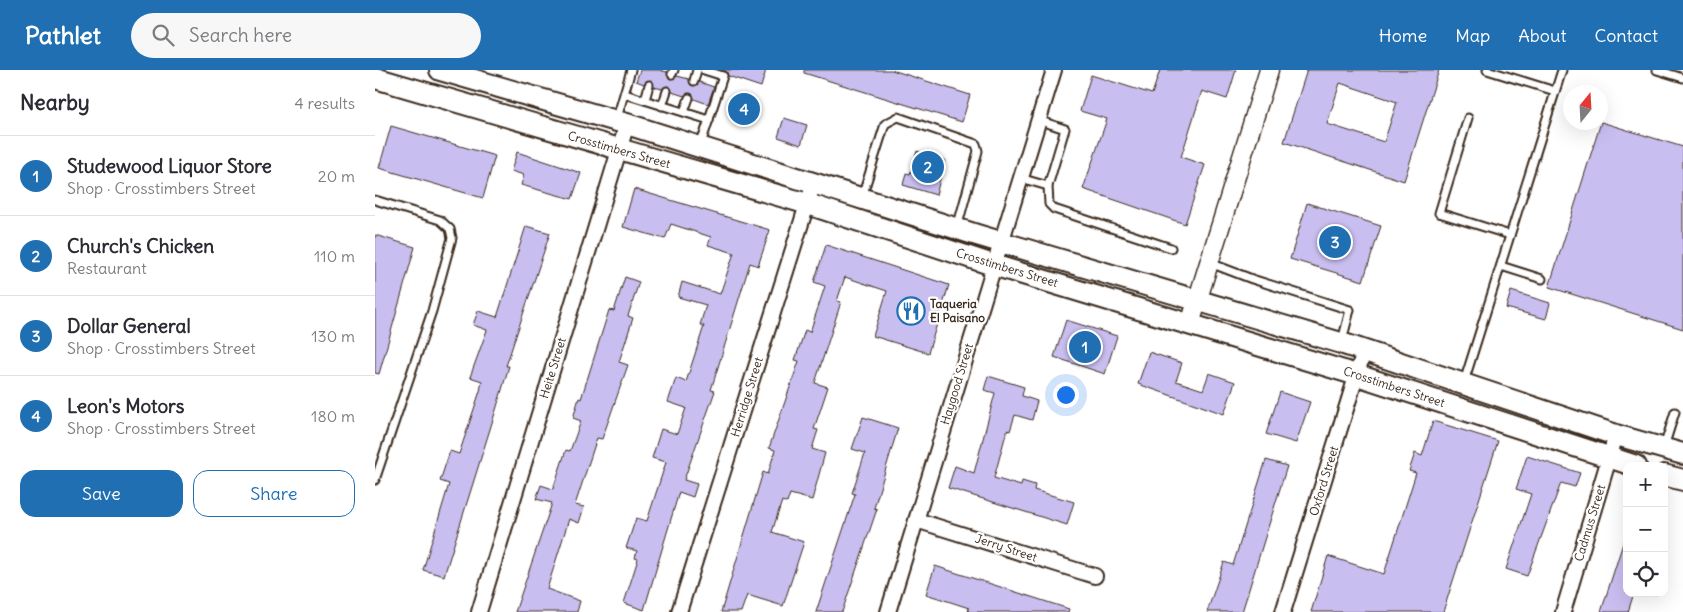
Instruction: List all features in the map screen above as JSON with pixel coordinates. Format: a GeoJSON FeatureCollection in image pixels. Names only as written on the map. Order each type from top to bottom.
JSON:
{"type":"FeatureCollection","features":[{"type":"Feature","properties":{"kind":"main road","name":"Crosstimbers Street"},"geometry":{"type":"LineString","coordinates":[[440,70],[622,123],[1000,242],[1341,343],[1616,435],[1683,454]]}},
{"type":"Feature","properties":{"kind":"main road","name":"Crosstimbers Street"},"geometry":{"type":"LineString","coordinates":[[375,78],[808,204],[993,265],[1357,375],[1623,462]]}},
{"type":"Feature","properties":{"kind":"main road"},"geometry":{"type":"LineString","coordinates":[[1668,475],[1683,480]]}},
{"type":"Feature","properties":{"kind":"street","name":"Haygood Street"},"geometry":{"type":"LineString","coordinates":[[888,612],[1019,178],[1054,70]]}},
{"type":"Feature","properties":{"kind":"street"},"geometry":{"type":"LineString","coordinates":[[1190,324],[1269,70]]}},
{"type":"Feature","properties":{"kind":"street","name":"Heite Street"},"geometry":{"type":"LineString","coordinates":[[479,612],[619,150],[622,123]]}},
{"type":"Feature","properties":{"kind":"street","name":"Herridge Street"},"geometry":{"type":"LineString","coordinates":[[679,612],[814,183]]}},
{"type":"Feature","properties":{"kind":"street","name":"Oxford Street"},"geometry":{"type":"LineString","coordinates":[[1283,612],[1364,351]]}},
{"type":"Feature","properties":{"kind":"street","name":"Cadmus Street"},"geometry":{"type":"LineString","coordinates":[[1563,612],[1616,435]]}},
{"type":"Feature","properties":{"kind":"street","name":"Jerry Street"},"geometry":{"type":"LineString","coordinates":[[917,520],[1095,576]]}},
{"type":"Feature","properties":{"kind":"lane"},"geometry":{"type":"LineString","coordinates":[[622,123],[625,94],[631,70]]}},
{"type":"Feature","properties":{"kind":"lane"},"geometry":{"type":"LineString","coordinates":[[694,81],[697,70]]}},
{"type":"Feature","properties":{"kind":"lane"},"geometry":{"type":"LineString","coordinates":[[700,147],[723,76],[704,70]]}},
{"type":"Feature","properties":{"kind":"lane"},"geometry":{"type":"LineString","coordinates":[[1487,70],[1555,91]]}},
{"type":"Feature","properties":{"kind":"lane"},"geometry":{"type":"LineString","coordinates":[[1463,384],[1562,70]]}},
{"type":"Feature","properties":{"kind":"lane"},"geometry":{"type":"LineString","coordinates":[[1657,70],[1683,78]]}},
{"type":"Feature","properties":{"kind":"lane"},"geometry":{"type":"LineString","coordinates":[[645,100],[649,85]]}},
{"type":"Feature","properties":{"kind":"lane"},"geometry":{"type":"LineString","coordinates":[[662,106],[667,91]]}},
{"type":"Feature","properties":{"kind":"lane"},"geometry":{"type":"LineString","coordinates":[[625,94],[709,120]]}},
{"type":"Feature","properties":{"kind":"lane"},"geometry":{"type":"LineString","coordinates":[[684,112],[689,98]]}},
{"type":"Feature","properties":{"kind":"lane"},"geometry":{"type":"LineString","coordinates":[[862,198],[885,124],[898,117],[970,140],[976,144],[979,151],[957,228]]}},
{"type":"Feature","properties":{"kind":"lane"},"geometry":{"type":"LineString","coordinates":[[1468,118],[1439,212],[1510,235]]}},
{"type":"Feature","properties":{"kind":"lane"},"geometry":{"type":"LineString","coordinates":[[1038,120],[1065,128],[1048,186],[1049,204],[1054,209],[1171,248]]}},
{"type":"Feature","properties":{"kind":"lane"},"geometry":{"type":"LineString","coordinates":[[1019,178],[1048,186]]}},
{"type":"Feature","properties":{"kind":"lane"},"geometry":{"type":"LineString","coordinates":[[375,200],[441,220],[450,229],[452,238],[432,311],[375,480]]}},
{"type":"Feature","properties":{"kind":"lane"},"geometry":{"type":"LineString","coordinates":[[1210,263],[1252,279],[1350,310],[1341,343]]}},
{"type":"Feature","properties":{"kind":"lane"},"geometry":{"type":"LineString","coordinates":[[1501,266],[1542,278]]}},
{"type":"Feature","properties":{"kind":"lane"},"geometry":{"type":"LineString","coordinates":[[1664,449],[1675,412]]}},
{"type":"Feature","properties":{"kind":"building"},"geometry":{"type":"Polygon","coordinates":[[[640,70],[659,70],[667,72],[670,79],[677,76],[689,79],[692,86],[699,82],[714,87],[708,104],[694,99],[690,93],[684,96],[672,92],[668,86],[662,89],[654,87],[651,80],[644,84],[636,81],[640,70]]]}},
{"type":"Feature","properties":{"kind":"building"},"geometry":{"type":"Polygon","coordinates":[[[722,70],[766,70],[761,87],[728,76],[727,72],[722,70]]]}},
{"type":"Feature","properties":{"kind":"building"},"geometry":{"type":"Polygon","coordinates":[[[804,70],[892,70],[970,95],[962,122],[804,73],[804,70]]]}},
{"type":"Feature","properties":{"kind":"building"},"geometry":{"type":"Polygon","coordinates":[[[1160,70],[1236,70],[1227,99],[1202,91],[1181,157],[1205,165],[1185,224],[1083,189],[1107,119],[1080,111],[1091,75],[1152,94],[1160,70]]]}},
{"type":"Feature","properties":{"kind":"building"},"geometry":{"type":"Polygon","coordinates":[[[1307,70],[1439,70],[1404,181],[1284,142],[1307,70]],[[1340,83],[1327,124],[1384,142],[1397,102],[1340,83]]]}},
{"type":"Feature","properties":{"kind":"building"},"geometry":{"type":"Polygon","coordinates":[[[784,118],[807,125],[801,145],[778,137],[784,118]]]}},
{"type":"Feature","properties":{"kind":"building"},"geometry":{"type":"Polygon","coordinates":[[[1608,124],[1683,147],[1683,329],[1549,287],[1598,130],[1608,130],[1608,124]]]}},
{"type":"Feature","properties":{"kind":"building"},"geometry":{"type":"Polygon","coordinates":[[[391,126],[495,156],[483,198],[379,168],[391,126]]]}},
{"type":"Feature","properties":{"kind":"building"},"geometry":{"type":"Polygon","coordinates":[[[917,151],[945,160],[936,195],[903,185],[906,173],[910,174],[917,151]]]}},
{"type":"Feature","properties":{"kind":"building"},"geometry":{"type":"Polygon","coordinates":[[[517,152],[581,173],[572,199],[521,185],[524,175],[511,171],[517,152]]]}},
{"type":"Feature","properties":{"kind":"building"},"geometry":{"type":"Polygon","coordinates":[[[634,189],[770,230],[758,266],[750,263],[711,390],[715,391],[684,480],[697,484],[693,497],[679,492],[644,610],[624,603],[638,559],[635,558],[637,551],[626,548],[636,518],[647,521],[666,462],[652,458],[661,429],[677,434],[686,408],[668,402],[676,378],[686,382],[704,326],[700,325],[706,305],[678,297],[682,282],[720,294],[734,253],[708,245],[711,237],[671,224],[665,239],[623,227],[634,189]]]}},
{"type":"Feature","properties":{"kind":"building"},"geometry":{"type":"Polygon","coordinates":[[[1307,203],[1381,226],[1363,281],[1290,259],[1307,203]]]}},
{"type":"Feature","properties":{"kind":"building"},"geometry":{"type":"Polygon","coordinates":[[[526,226],[550,233],[506,366],[509,366],[444,576],[423,570],[449,484],[440,481],[450,451],[459,454],[480,391],[482,381],[470,377],[487,330],[473,325],[478,311],[497,317],[526,226]]]}},
{"type":"Feature","properties":{"kind":"building"},"geometry":{"type":"Polygon","coordinates":[[[375,235],[415,247],[379,374],[375,373],[375,235]]]}},
{"type":"Feature","properties":{"kind":"building"},"geometry":{"type":"Polygon","coordinates":[[[826,245],[949,285],[928,353],[873,336],[887,291],[845,277],[837,301],[841,302],[815,383],[828,387],[814,429],[818,430],[812,449],[825,453],[812,500],[790,494],[787,503],[782,501],[772,532],[804,542],[783,606],[747,595],[741,612],[721,612],[763,472],[768,474],[775,450],[769,448],[799,361],[795,360],[805,330],[810,332],[825,286],[814,282],[826,245]]]}},
{"type":"Feature","properties":{"kind":"building"},"geometry":{"type":"Polygon","coordinates":[[[625,277],[639,282],[628,316],[633,318],[619,362],[628,365],[602,439],[597,438],[575,505],[584,507],[579,523],[569,519],[547,589],[580,601],[577,612],[515,612],[552,503],[536,499],[541,485],[553,489],[566,450],[570,451],[581,421],[573,418],[579,398],[581,399],[609,310],[614,311],[625,277]]]}},
{"type":"Feature","properties":{"kind":"building"},"geometry":{"type":"Polygon","coordinates":[[[1511,291],[1550,303],[1546,319],[1506,308],[1511,291]]]}},
{"type":"Feature","properties":{"kind":"building"},"geometry":{"type":"Polygon","coordinates":[[[1066,320],[1117,336],[1105,374],[1054,357],[1066,320]]]}},
{"type":"Feature","properties":{"kind":"building"},"geometry":{"type":"Polygon","coordinates":[[[1149,352],[1182,363],[1176,381],[1203,390],[1209,373],[1235,382],[1224,414],[1138,384],[1149,352]]]}},
{"type":"Feature","properties":{"kind":"building"},"geometry":{"type":"Polygon","coordinates":[[[988,376],[1024,387],[1022,396],[1037,401],[1032,420],[1015,415],[1010,431],[1007,430],[994,478],[1021,486],[1022,481],[1035,485],[1034,490],[1074,502],[1067,525],[948,488],[955,466],[974,473],[995,393],[984,390],[988,376]]]}},
{"type":"Feature","properties":{"kind":"building"},"geometry":{"type":"Polygon","coordinates":[[[1280,392],[1310,402],[1296,443],[1266,434],[1280,392]]]}},
{"type":"Feature","properties":{"kind":"building"},"geometry":{"type":"Polygon","coordinates":[[[863,417],[898,428],[874,508],[877,509],[842,612],[816,612],[855,494],[852,493],[865,453],[852,449],[863,417]]]}},
{"type":"Feature","properties":{"kind":"building"},"geometry":{"type":"Polygon","coordinates":[[[1433,421],[1498,441],[1443,612],[1311,612],[1328,556],[1384,574],[1416,473],[1409,471],[1415,453],[1422,456],[1433,421]]]}},
{"type":"Feature","properties":{"kind":"building"},"geometry":{"type":"Polygon","coordinates":[[[1527,456],[1580,473],[1575,487],[1561,483],[1527,576],[1506,569],[1531,494],[1516,489],[1527,456]]]}},
{"type":"Feature","properties":{"kind":"building"},"geometry":{"type":"Polygon","coordinates":[[[1266,460],[1287,466],[1242,612],[1207,612],[1224,562],[1233,565],[1266,460]]]}},
{"type":"Feature","properties":{"kind":"building"},"geometry":{"type":"Polygon","coordinates":[[[1623,543],[1623,597],[1633,597],[1628,612],[1601,612],[1623,543]]]}},
{"type":"Feature","properties":{"kind":"building"},"geometry":{"type":"Polygon","coordinates":[[[935,566],[1069,609],[1068,612],[968,612],[969,608],[926,594],[935,566]]]}},
{"type":"Feature","properties":{"kind":"place","name":"Leon's Motors"},"geometry":{"type":"Point","coordinates":[744,109]}},
{"type":"Feature","properties":{"kind":"place","name":"Church's Chicken"},"geometry":{"type":"Point","coordinates":[928,167]}},
{"type":"Feature","properties":{"kind":"place","name":"Dollar General"},"geometry":{"type":"Point","coordinates":[1335,242]}},
{"type":"Feature","properties":{"kind":"place","name":"Taqueria El Paisano"},"geometry":{"type":"Point","coordinates":[911,311]}},
{"type":"Feature","properties":{"kind":"place","name":"Studewood Liquor Store"},"geometry":{"type":"Point","coordinates":[1085,347]}}]}
